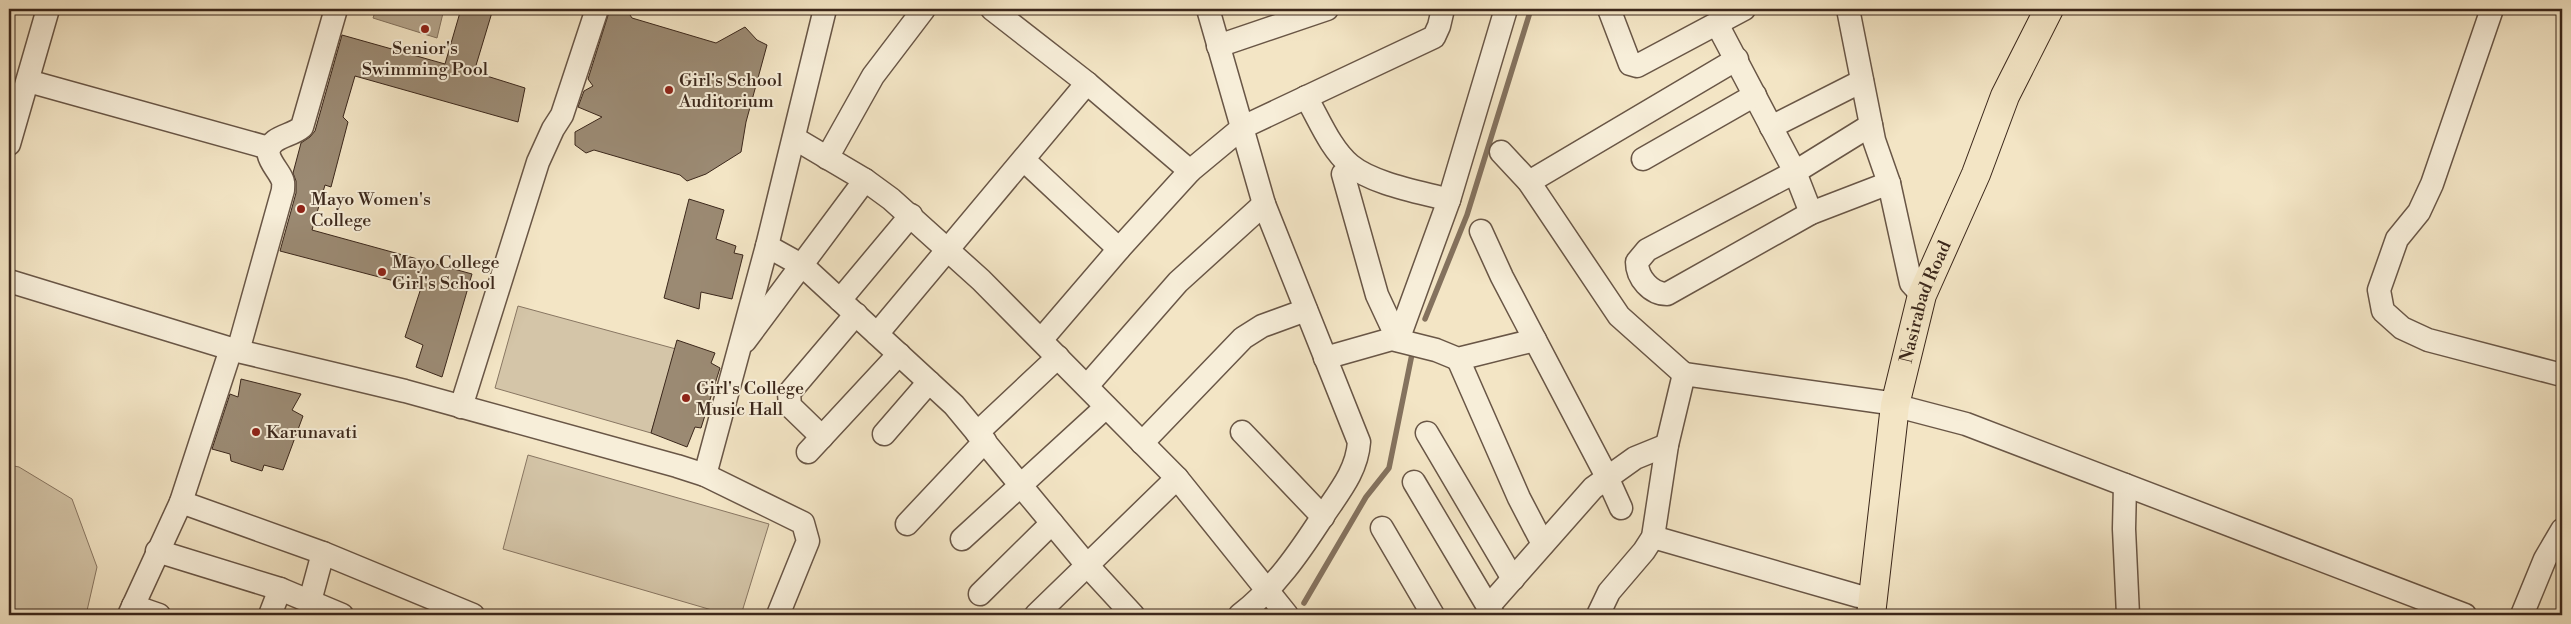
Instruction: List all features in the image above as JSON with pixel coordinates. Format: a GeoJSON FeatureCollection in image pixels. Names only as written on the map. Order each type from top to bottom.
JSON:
{"type":"FeatureCollection","features":[{"type":"Feature","properties":{"kind":"highway","name":"Nasirabad Road"},"geometry":{"type":"LineString","coordinates":[[1862,609],[1889,404],[1916,289],[2033,9]]}},
{"type":"Feature","properties":{"kind":"highway","name":"Nasirabad Road"},"geometry":{"type":"LineString","coordinates":[[1916,289],[1976,174],[2005,96],[2049,9]]}},
{"type":"Feature","properties":{"kind":"street"},"geometry":{"type":"LineString","coordinates":[[9,144],[48,9]]}},
{"type":"Feature","properties":{"kind":"street"},"geometry":{"type":"LineString","coordinates":[[159,615],[131,610],[156,551],[181,502],[235,350],[283,190],[283,180],[269,157],[269,148],[275,141],[293,134],[302,127],[336,9]]}},
{"type":"Feature","properties":{"kind":"street"},"geometry":{"type":"LineString","coordinates":[[461,407],[538,162],[562,115],[597,9]]}},
{"type":"Feature","properties":{"kind":"street"},"geometry":{"type":"LineString","coordinates":[[705,475],[767,246],[825,9]]}},
{"type":"Feature","properties":{"kind":"street"},"geometry":{"type":"LineString","coordinates":[[827,158],[873,76],[924,9]]}},
{"type":"Feature","properties":{"kind":"street"},"geometry":{"type":"LineString","coordinates":[[992,9],[1088,83],[1190,171]]}},
{"type":"Feature","properties":{"kind":"street"},"geometry":{"type":"LineString","coordinates":[[1208,9],[1264,204],[1359,442],[1358,456],[1351,474],[1291,565],[1268,590],[1240,615]]}},
{"type":"Feature","properties":{"kind":"street"},"geometry":{"type":"LineString","coordinates":[[1218,46],[1327,9]]}},
{"type":"Feature","properties":{"kind":"street"},"geometry":{"type":"LineString","coordinates":[[1041,340],[1119,249],[1190,171],[1243,127],[1434,37],[1443,9]]}},
{"type":"Feature","properties":{"kind":"street"},"geometry":{"type":"LineString","coordinates":[[1404,341],[1506,9]]}},
{"type":"Feature","properties":{"kind":"street"},"geometry":{"type":"LineString","coordinates":[[1609,9],[1633,66],[1637,66],[1744,9]]}},
{"type":"Feature","properties":{"kind":"street"},"geometry":{"type":"LineString","coordinates":[[1848,9],[1871,125],[1916,289]]}},
{"type":"Feature","properties":{"kind":"street"},"geometry":{"type":"LineString","coordinates":[[2492,9],[2432,184],[2418,212],[2397,239],[2378,290],[2382,312],[2402,328],[2428,340],[2562,375]]}},
{"type":"Feature","properties":{"kind":"street"},"geometry":{"type":"LineString","coordinates":[[1717,24],[1795,172],[1811,213]]}},
{"type":"Feature","properties":{"kind":"street"},"geometry":{"type":"LineString","coordinates":[[1529,182],[1737,59]]}},
{"type":"Feature","properties":{"kind":"street"},"geometry":{"type":"LineString","coordinates":[[28,81],[269,148]]}},
{"type":"Feature","properties":{"kind":"street"},"geometry":{"type":"LineString","coordinates":[[1770,127],[1862,81]]}},
{"type":"Feature","properties":{"kind":"street"},"geometry":{"type":"LineString","coordinates":[[877,334],[1088,83]]}},
{"type":"Feature","properties":{"kind":"street"},"geometry":{"type":"LineString","coordinates":[[1643,159],[1755,96]]}},
{"type":"Feature","properties":{"kind":"street"},"geometry":{"type":"LineString","coordinates":[[1306,97],[1337,150],[1351,166],[1372,177],[1448,200]]}},
{"type":"Feature","properties":{"kind":"street"},"geometry":{"type":"LineString","coordinates":[[1871,125],[1795,172],[1647,250],[1637,262],[1637,268],[1651,290],[1657,294],[1667,294],[1811,213],[1888,183]]}},
{"type":"Feature","properties":{"kind":"street"},"geometry":{"type":"LineString","coordinates":[[794,138],[865,180],[911,215],[949,250],[1177,478],[1287,615]]}},
{"type":"Feature","properties":{"kind":"street"},"geometry":{"type":"LineString","coordinates":[[1501,152],[1529,182],[1619,316],[1684,374],[1889,404],[1966,424],[2465,615]]}},
{"type":"Feature","properties":{"kind":"street"},"geometry":{"type":"LineString","coordinates":[[1024,160],[1119,249]]}},
{"type":"Feature","properties":{"kind":"street"},"geometry":{"type":"LineString","coordinates":[[1342,174],[1377,295],[1404,341]]}},
{"type":"Feature","properties":{"kind":"street"},"geometry":{"type":"LineString","coordinates":[[737,352],[803,266],[865,180]]}},
{"type":"Feature","properties":{"kind":"street"},"geometry":{"type":"LineString","coordinates":[[1087,386],[1178,282],[1264,204]]}},
{"type":"Feature","properties":{"kind":"street"},"geometry":{"type":"LineString","coordinates":[[899,354],[815,444],[790,406],[789,393],[911,215]]}},
{"type":"Feature","properties":{"kind":"street"},"geometry":{"type":"LineString","coordinates":[[1481,231],[1502,276],[1607,477],[1620,508]]}},
{"type":"Feature","properties":{"kind":"street"},"geometry":{"type":"LineString","coordinates":[[767,246],[803,266],[954,405],[1086,564],[1133,615]]}},
{"type":"Feature","properties":{"kind":"street"},"geometry":{"type":"LineString","coordinates":[[9,281],[235,350],[405,391],[705,475],[803,523],[808,541],[778,615]]}},
{"type":"Feature","properties":{"kind":"street"},"geometry":{"type":"LineString","coordinates":[[1142,443],[1243,338],[1262,326],[1306,310]]}},
{"type":"Feature","properties":{"kind":"street"},"geometry":{"type":"LineString","coordinates":[[1325,358],[1380,341],[1404,341],[1436,350],[1458,359],[1535,340]]}},
{"type":"Feature","properties":{"kind":"street"},"geometry":{"type":"LineString","coordinates":[[906,524],[981,437],[1058,357]]}},
{"type":"Feature","properties":{"kind":"street"},"geometry":{"type":"LineString","coordinates":[[1458,359],[1519,498],[1543,544]]}},
{"type":"Feature","properties":{"kind":"street"},"geometry":{"type":"LineString","coordinates":[[1598,615],[1609,592],[1644,551],[1653,536],[1667,444],[1684,374]]}},
{"type":"Feature","properties":{"kind":"street"},"geometry":{"type":"LineString","coordinates":[[884,434],[929,382]]}},
{"type":"Feature","properties":{"kind":"street"},"geometry":{"type":"LineString","coordinates":[[962,539],[1106,407]]}},
{"type":"Feature","properties":{"kind":"street"},"geometry":{"type":"LineString","coordinates":[[1242,432],[1323,517]]}},
{"type":"Feature","properties":{"kind":"street"},"geometry":{"type":"LineString","coordinates":[[1427,433],[1513,578]]}},
{"type":"Feature","properties":{"kind":"street"},"geometry":{"type":"LineString","coordinates":[[1414,482],[1491,611],[1513,578],[1593,488],[1635,458],[1667,444]]}},
{"type":"Feature","properties":{"kind":"street"},"geometry":{"type":"LineString","coordinates":[[1036,615],[1086,564],[1177,478]]}},
{"type":"Feature","properties":{"kind":"street"},"geometry":{"type":"LineString","coordinates":[[2125,485],[2124,520],[2128,615]]}},
{"type":"Feature","properties":{"kind":"street"},"geometry":{"type":"LineString","coordinates":[[181,502],[323,553],[472,615]]}},
{"type":"Feature","properties":{"kind":"street"},"geometry":{"type":"LineString","coordinates":[[980,594],[1052,523]]}},
{"type":"Feature","properties":{"kind":"street"},"geometry":{"type":"LineString","coordinates":[[1382,528],[1433,615]]}},
{"type":"Feature","properties":{"kind":"street"},"geometry":{"type":"LineString","coordinates":[[2522,615],[2545,559],[2562,530]]}},
{"type":"Feature","properties":{"kind":"street"},"geometry":{"type":"LineString","coordinates":[[1653,536],[1862,609]]}},
{"type":"Feature","properties":{"kind":"street"},"geometry":{"type":"LineString","coordinates":[[156,551],[280,589],[342,615]]}},
{"type":"Feature","properties":{"kind":"street"},"geometry":{"type":"LineString","coordinates":[[310,600],[323,553]]}},
{"type":"Feature","properties":{"kind":"street"},"geometry":{"type":"LineString","coordinates":[[270,615],[280,589]]}},
{"type":"Feature","properties":{"kind":"shaded area","name":"Senior's Swimming Pool"},"geometry":{"type":"Polygon","coordinates":[[[376,9],[444,9],[437,38],[373,18],[376,9]]]}},
{"type":"Feature","properties":{"kind":"shaded area"},"geometry":{"type":"Polygon","coordinates":[[[518,306],[676,349],[651,433],[495,388],[518,306]]]}},
{"type":"Feature","properties":{"kind":"shaded area"},"geometry":{"type":"Polygon","coordinates":[[[528,455],[769,524],[741,615],[729,615],[503,549],[528,455]]]}},
{"type":"Feature","properties":{"kind":"shaded area"},"geometry":{"type":"Polygon","coordinates":[[[9,465],[19,467],[72,499],[97,567],[86,615],[9,615],[9,465]]]}},
{"type":"Feature","properties":{"kind":"building","name":"Mayo Women's College"},"geometry":{"type":"Polygon","coordinates":[[[461,9],[493,9],[474,72],[525,88],[518,122],[355,76],[343,117],[348,122],[331,187],[325,185],[312,230],[472,274],[442,377],[416,367],[423,345],[405,337],[421,288],[280,251],[296,193],[296,181],[293,173],[301,143],[315,131],[342,35],[445,64],[461,9]]]}},
{"type":"Feature","properties":{"kind":"building","name":"Girl's School Auditorium"},"geometry":{"type":"Polygon","coordinates":[[[610,9],[626,9],[632,18],[716,43],[745,27],[757,40],[767,45],[746,122],[741,152],[706,174],[687,181],[680,175],[594,150],[586,153],[575,145],[575,132],[602,117],[578,107],[584,91],[593,86],[588,79],[610,9]]]}},
{"type":"Feature","properties":{"kind":"building"},"geometry":{"type":"Polygon","coordinates":[[[689,199],[724,210],[716,239],[736,246],[734,253],[743,255],[732,299],[701,292],[699,309],[664,298],[689,199]]]}},
{"type":"Feature","properties":{"kind":"building","name":"Girl's College Music Hall"},"geometry":{"type":"Polygon","coordinates":[[[677,340],[715,353],[711,363],[720,368],[701,428],[695,427],[687,447],[651,433],[677,340]]]}},
{"type":"Feature","properties":{"kind":"building","name":"Karunavati"},"geometry":{"type":"Polygon","coordinates":[[[241,379],[301,394],[292,410],[303,416],[283,470],[264,465],[262,471],[231,461],[230,454],[212,449],[230,394],[238,397],[241,379]]]}},
{"type":"Feature","properties":{"kind":"waterway"},"geometry":{"type":"LineString","coordinates":[[1425,319],[1467,215],[1531,9]]}},
{"type":"Feature","properties":{"kind":"waterway"},"geometry":{"type":"LineString","coordinates":[[1304,603],[1366,497],[1389,468],[1412,354]]}},
{"type":"Feature","properties":{"kind":"place","name":"Senior's Swimming Pool"},"geometry":{"type":"Point","coordinates":[425,29]}},
{"type":"Feature","properties":{"kind":"place","name":"Girl's School Auditorium"},"geometry":{"type":"Point","coordinates":[669,90]}},
{"type":"Feature","properties":{"kind":"place","name":"Mayo Women's College"},"geometry":{"type":"Point","coordinates":[301,209]}},
{"type":"Feature","properties":{"kind":"place","name":"Mayo College Girl's School"},"geometry":{"type":"Point","coordinates":[382,272]}},
{"type":"Feature","properties":{"kind":"place","name":"Girl's College Music Hall"},"geometry":{"type":"Point","coordinates":[686,398]}},
{"type":"Feature","properties":{"kind":"place","name":"Karunavati"},"geometry":{"type":"Point","coordinates":[256,432]}}]}
